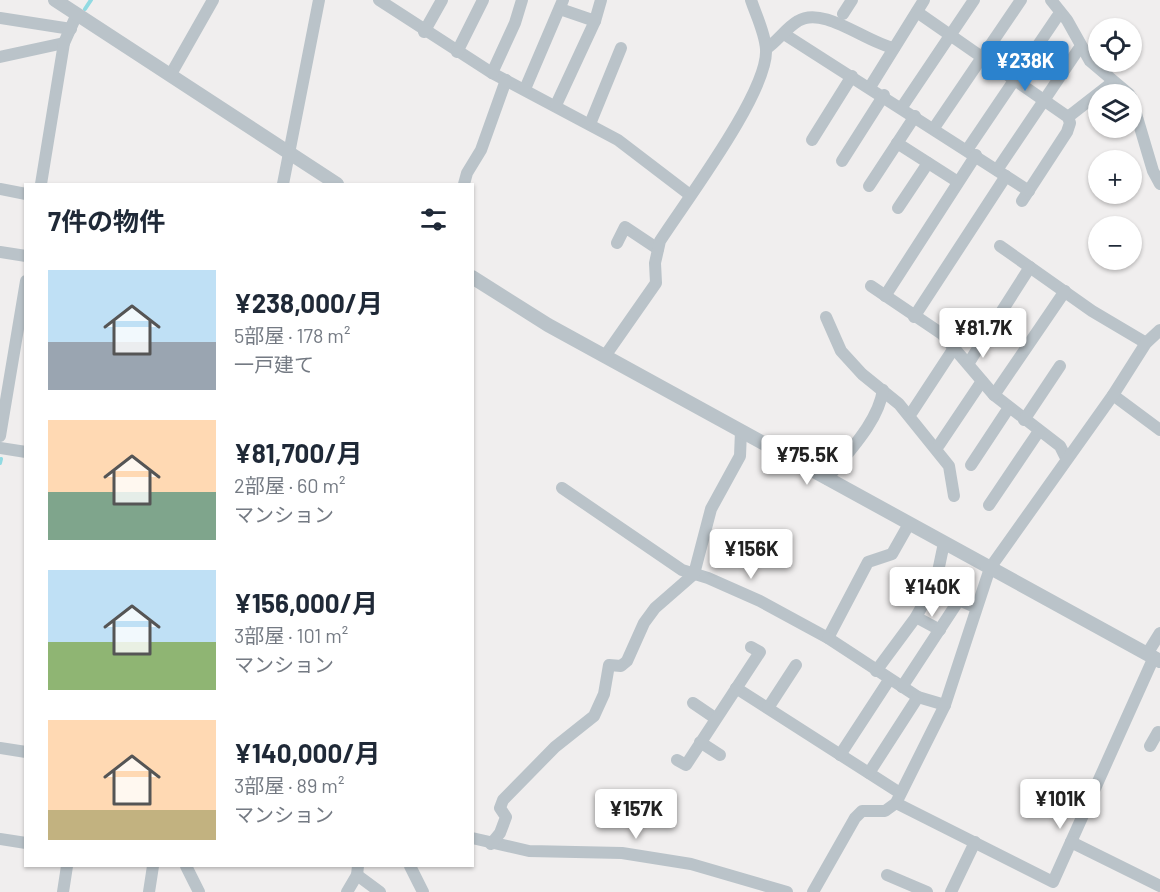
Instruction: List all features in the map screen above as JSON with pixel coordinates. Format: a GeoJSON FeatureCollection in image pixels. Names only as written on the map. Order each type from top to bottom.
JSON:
{"type":"FeatureCollection","features":[{"type":"Feature","properties":{"kind":"street"},"geometry":{"type":"LineString","coordinates":[[55,0],[336,183]]}},
{"type":"Feature","properties":{"kind":"street"},"geometry":{"type":"LineString","coordinates":[[171,74],[213,0]]}},
{"type":"Feature","properties":{"kind":"street"},"geometry":{"type":"LineString","coordinates":[[283,183],[319,0]]}},
{"type":"Feature","properties":{"kind":"street"},"geometry":{"type":"LineString","coordinates":[[379,0],[457,52],[618,140],[690,195]]}},
{"type":"Feature","properties":{"kind":"street"},"geometry":{"type":"LineString","coordinates":[[424,32],[442,0]]}},
{"type":"Feature","properties":{"kind":"street"},"geometry":{"type":"LineString","coordinates":[[457,52],[483,0]]}},
{"type":"Feature","properties":{"kind":"street"},"geometry":{"type":"LineString","coordinates":[[492,72],[515,23],[522,0]]}},
{"type":"Feature","properties":{"kind":"street"},"geometry":{"type":"LineString","coordinates":[[556,105],[595,21],[601,0]]}},
{"type":"Feature","properties":{"kind":"street"},"geometry":{"type":"LineString","coordinates":[[605,356],[656,283],[655,262],[660,241],[744,115],[764,63],[766,49],[751,0]]}},
{"type":"Feature","properties":{"kind":"street"},"geometry":{"type":"LineString","coordinates":[[843,14],[852,0]]}},
{"type":"Feature","properties":{"kind":"street"},"geometry":{"type":"LineString","coordinates":[[870,87],[924,0]]}},
{"type":"Feature","properties":{"kind":"street"},"geometry":{"type":"LineString","coordinates":[[902,107],[974,0]]}},
{"type":"Feature","properties":{"kind":"street"},"geometry":{"type":"LineString","coordinates":[[934,128],[1020,0]]}},
{"type":"Feature","properties":{"kind":"street"},"geometry":{"type":"LineString","coordinates":[[1051,0],[1067,20],[1090,62],[1115,84]]}},
{"type":"Feature","properties":{"kind":"street"},"geometry":{"type":"LineString","coordinates":[[525,89],[561,4],[595,21]]}},
{"type":"Feature","properties":{"kind":"street"},"geometry":{"type":"LineString","coordinates":[[784,34],[972,152],[1001,173],[1025,196],[1067,132],[1070,123],[1068,117],[917,12]]}},
{"type":"Feature","properties":{"kind":"street"},"geometry":{"type":"LineString","coordinates":[[41,183],[64,43],[77,14]]}},
{"type":"Feature","properties":{"kind":"street"},"geometry":{"type":"LineString","coordinates":[[766,49],[797,21],[806,17],[822,17],[860,33],[878,45],[894,48]]}},
{"type":"Feature","properties":{"kind":"street"},"geometry":{"type":"LineString","coordinates":[[885,296],[958,182],[972,152],[1015,80],[1057,17]]}},
{"type":"Feature","properties":{"kind":"street"},"geometry":{"type":"LineString","coordinates":[[0,18],[70,29]]}},
{"type":"Feature","properties":{"kind":"street"},"geometry":{"type":"LineString","coordinates":[[0,57],[64,43]]}},
{"type":"Feature","properties":{"kind":"street"},"geometry":{"type":"LineString","coordinates":[[590,124],[621,48]]}},
{"type":"Feature","properties":{"kind":"street"},"geometry":{"type":"LineString","coordinates":[[914,316],[1078,50]]}},
{"type":"Feature","properties":{"kind":"street"},"geometry":{"type":"LineString","coordinates":[[812,140],[852,76]]}},
{"type":"Feature","properties":{"kind":"street"},"geometry":{"type":"LineString","coordinates":[[465,183],[467,173],[481,150],[506,80]]}},
{"type":"Feature","properties":{"kind":"street"},"geometry":{"type":"LineString","coordinates":[[1068,117],[1113,82]]}},
{"type":"Feature","properties":{"kind":"street"},"geometry":{"type":"LineString","coordinates":[[842,161],[884,96]]}},
{"type":"Feature","properties":{"kind":"street"},"geometry":{"type":"LineString","coordinates":[[869,186],[915,116]]}},
{"type":"Feature","properties":{"kind":"street"},"geometry":{"type":"LineString","coordinates":[[1142,135],[1153,171],[1160,184]]}},
{"type":"Feature","properties":{"kind":"street"},"geometry":{"type":"LineString","coordinates":[[897,143],[958,182]]}},
{"type":"Feature","properties":{"kind":"street"},"geometry":{"type":"LineString","coordinates":[[898,208],[928,163]]}},
{"type":"Feature","properties":{"kind":"street"},"geometry":{"type":"LineString","coordinates":[[0,189],[24,194]]}},
{"type":"Feature","properties":{"kind":"street"},"geometry":{"type":"LineString","coordinates":[[617,243],[625,227],[658,249]]}},
{"type":"Feature","properties":{"kind":"street"},"geometry":{"type":"LineString","coordinates":[[1000,246],[1092,311],[1146,343]]}},
{"type":"Feature","properties":{"kind":"street"},"geometry":{"type":"LineString","coordinates":[[0,252],[24,256]]}},
{"type":"Feature","properties":{"kind":"street"},"geometry":{"type":"LineString","coordinates":[[968,364],[1030,267]]}},
{"type":"Feature","properties":{"kind":"street"},"geometry":{"type":"LineString","coordinates":[[474,279],[605,356],[1154,658]]}},
{"type":"Feature","properties":{"kind":"street"},"geometry":{"type":"LineString","coordinates":[[871,286],[942,334],[994,395],[1008,409],[1060,446],[1066,458]]}},
{"type":"Feature","properties":{"kind":"street"},"geometry":{"type":"LineString","coordinates":[[994,395],[1065,291]]}},
{"type":"Feature","properties":{"kind":"street"},"geometry":{"type":"LineString","coordinates":[[0,436],[24,293]]}},
{"type":"Feature","properties":{"kind":"street"},"geometry":{"type":"LineString","coordinates":[[826,317],[841,351],[862,374],[899,404],[949,466],[954,496]]}},
{"type":"Feature","properties":{"kind":"street"},"geometry":{"type":"LineString","coordinates":[[813,892],[855,818],[862,811],[885,811],[898,798],[945,705],[975,607],[990,568],[1066,458],[1113,396],[1146,343],[1160,330]]}},
{"type":"Feature","properties":{"kind":"street"},"geometry":{"type":"LineString","coordinates":[[912,412],[954,348]]}},
{"type":"Feature","properties":{"kind":"street"},"geometry":{"type":"LineString","coordinates":[[1024,420],[1060,366]]}},
{"type":"Feature","properties":{"kind":"street"},"geometry":{"type":"LineString","coordinates":[[939,445],[982,381]]}},
{"type":"Feature","properties":{"kind":"street"},"geometry":{"type":"LineString","coordinates":[[827,479],[864,431],[881,403],[883,390]]}},
{"type":"Feature","properties":{"kind":"street"},"geometry":{"type":"LineString","coordinates":[[1113,396],[1160,430]]}},
{"type":"Feature","properties":{"kind":"street"},"geometry":{"type":"LineString","coordinates":[[971,465],[1008,409]]}},
{"type":"Feature","properties":{"kind":"street"},"geometry":{"type":"LineString","coordinates":[[491,844],[500,833],[506,817],[500,808],[503,800],[555,747],[594,716],[604,694],[609,665],[621,666],[627,661],[644,623],[655,608],[694,574],[711,508],[740,456],[741,431]]}},
{"type":"Feature","properties":{"kind":"street"},"geometry":{"type":"LineString","coordinates":[[989,505],[1039,431]]}},
{"type":"Feature","properties":{"kind":"street"},"geometry":{"type":"LineString","coordinates":[[0,448],[24,452]]}},
{"type":"Feature","properties":{"kind":"street"},"geometry":{"type":"LineString","coordinates":[[562,488],[653,552],[694,574],[760,601],[828,638],[918,697],[945,705]]}},
{"type":"Feature","properties":{"kind":"street"},"geometry":{"type":"LineString","coordinates":[[828,638],[868,562],[892,554],[909,524]]}},
{"type":"Feature","properties":{"kind":"street"},"geometry":{"type":"LineString","coordinates":[[876,671],[916,616],[936,581],[944,543]]}},
{"type":"Feature","properties":{"kind":"street"},"geometry":{"type":"LineString","coordinates":[[902,687],[959,600],[975,607]]}},
{"type":"Feature","properties":{"kind":"street"},"geometry":{"type":"LineString","coordinates":[[916,616],[940,630]]}},
{"type":"Feature","properties":{"kind":"street"},"geometry":{"type":"LineString","coordinates":[[736,688],[869,773],[898,798],[975,842],[1053,882],[1154,658],[1160,633]]}},
{"type":"Feature","properties":{"kind":"street"},"geometry":{"type":"LineString","coordinates":[[677,760],[686,765],[736,688],[759,652],[751,646]]}},
{"type":"Feature","properties":{"kind":"street"},"geometry":{"type":"LineString","coordinates":[[768,708],[796,665]]}},
{"type":"Feature","properties":{"kind":"street"},"geometry":{"type":"LineString","coordinates":[[840,755],[889,680]]}},
{"type":"Feature","properties":{"kind":"street"},"geometry":{"type":"LineString","coordinates":[[869,773],[918,697]]}},
{"type":"Feature","properties":{"kind":"street"},"geometry":{"type":"LineString","coordinates":[[693,703],[715,718]]}},
{"type":"Feature","properties":{"kind":"street"},"geometry":{"type":"LineString","coordinates":[[1150,746],[1158,732],[1160,734]]}},
{"type":"Feature","properties":{"kind":"street"},"geometry":{"type":"LineString","coordinates":[[700,742],[720,755]]}},
{"type":"Feature","properties":{"kind":"street"},"geometry":{"type":"LineString","coordinates":[[0,748],[24,752]]}},
{"type":"Feature","properties":{"kind":"street"},"geometry":{"type":"LineString","coordinates":[[0,839],[24,843]]}},
{"type":"Feature","properties":{"kind":"street"},"geometry":{"type":"LineString","coordinates":[[474,839],[529,851],[622,853],[691,864],[747,887],[787,892]]}},
{"type":"Feature","properties":{"kind":"street"},"geometry":{"type":"LineString","coordinates":[[951,892],[975,842]]}},
{"type":"Feature","properties":{"kind":"street"},"geometry":{"type":"LineString","coordinates":[[1071,842],[1160,886]]}},
{"type":"Feature","properties":{"kind":"street"},"geometry":{"type":"LineString","coordinates":[[63,892],[66,867]]}},
{"type":"Feature","properties":{"kind":"street"},"geometry":{"type":"LineString","coordinates":[[149,892],[153,867]]}},
{"type":"Feature","properties":{"kind":"street"},"geometry":{"type":"LineString","coordinates":[[186,867],[199,892]]}},
{"type":"Feature","properties":{"kind":"street"},"geometry":{"type":"LineString","coordinates":[[410,867],[423,892]]}},
{"type":"Feature","properties":{"kind":"street"},"geometry":{"type":"LineString","coordinates":[[347,892],[357,870],[380,892]]}},
{"type":"Feature","properties":{"kind":"street"},"geometry":{"type":"LineString","coordinates":[[887,875],[927,892]]}},
{"type":"Feature","properties":{"kind":"waterway"},"geometry":{"type":"LineString","coordinates":[[85,9],[91,0]]}},
{"type":"Feature","properties":{"kind":"waterway"},"geometry":{"type":"LineString","coordinates":[[0,463],[1,459]]}}]}
